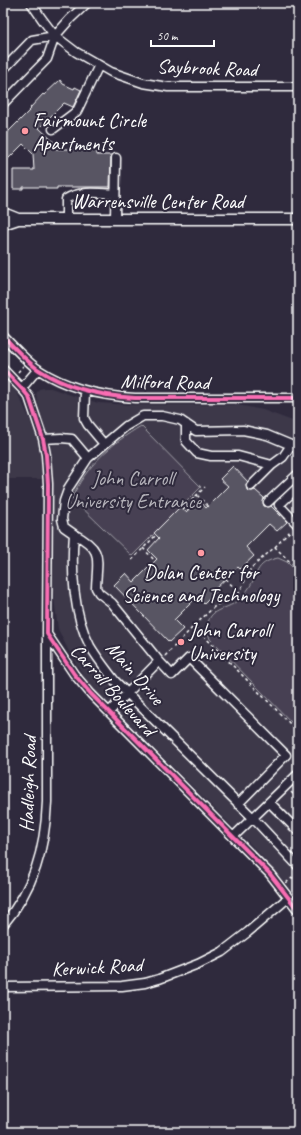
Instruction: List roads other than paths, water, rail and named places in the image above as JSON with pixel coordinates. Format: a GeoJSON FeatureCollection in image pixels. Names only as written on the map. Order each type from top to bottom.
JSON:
{"type":"FeatureCollection","features":[{"type":"Feature","properties":{"kind":"main road","name":"Warrensville Center Road"},"geometry":{"type":"LineString","coordinates":[[3,213],[18,219]]}},
{"type":"Feature","properties":{"kind":"main road","name":"Warrensville Center Road"},"geometry":{"type":"LineString","coordinates":[[3,224],[18,219],[298,219]]}},
{"type":"Feature","properties":{"kind":"street","name":"Saybrook Road"},"geometry":{"type":"LineString","coordinates":[[31,3],[55,36],[76,52],[111,72],[143,83],[168,86],[298,86]]}},
{"type":"Feature","properties":{"kind":"street"},"geometry":{"type":"LineString","coordinates":[[3,104],[47,59],[55,36],[70,19],[88,3]]}},
{"type":"Feature","properties":{"kind":"street"},"geometry":{"type":"LineString","coordinates":[[3,70],[32,40],[55,36]]}},
{"type":"Feature","properties":{"kind":"street"},"geometry":{"type":"LineString","coordinates":[[53,129],[77,111],[99,65]]}},
{"type":"Feature","properties":{"kind":"street"},"geometry":{"type":"LineString","coordinates":[[115,219],[116,158]]}},
{"type":"Feature","properties":{"kind":"street"},"geometry":{"type":"LineString","coordinates":[[66,219],[66,199],[72,195],[92,193],[115,194]]}},
{"type":"Feature","properties":{"kind":"street","name":"Milford Road"},"geometry":{"type":"LineString","coordinates":[[3,336],[38,369],[63,383],[85,391],[106,396],[136,398],[298,398]]}},
{"type":"Feature","properties":{"kind":"street","name":"Carroll Boulevard"},"geometry":{"type":"LineString","coordinates":[[3,369],[29,397],[46,455],[48,474],[47,634],[77,678],[270,874],[298,910]]}},
{"type":"Feature","properties":{"kind":"street"},"geometry":{"type":"LineString","coordinates":[[22,388],[38,369]]}},
{"type":"Feature","properties":{"kind":"street"},"geometry":{"type":"LineString","coordinates":[[85,391],[84,418],[104,444]]}},
{"type":"Feature","properties":{"kind":"street"},"geometry":{"type":"LineString","coordinates":[[238,804],[286,755],[189,658],[172,675],[112,603],[99,593],[96,588],[97,553],[86,540],[64,527],[62,519],[64,501],[69,487],[88,458],[126,426],[143,416],[162,416],[180,420],[196,431],[243,430],[267,435],[294,447],[272,465],[251,486]]}},
{"type":"Feature","properties":{"kind":"street"},"geometry":{"type":"LineString","coordinates":[[186,424],[186,441],[197,453],[211,456],[238,456],[272,465]]}},
{"type":"Feature","properties":{"kind":"street"},"geometry":{"type":"LineString","coordinates":[[42,439],[72,439],[88,458]]}},
{"type":"Feature","properties":{"kind":"street"},"geometry":{"type":"LineString","coordinates":[[268,502],[298,474]]}},
{"type":"Feature","properties":{"kind":"street"},"geometry":{"type":"LineString","coordinates":[[297,524],[279,505],[298,487]]}},
{"type":"Feature","properties":{"kind":"street","name":"Main Drive"},"geometry":{"type":"LineString","coordinates":[[74,534],[72,554],[76,608],[89,644],[98,661],[127,694],[252,818],[298,866]]}},
{"type":"Feature","properties":{"kind":"street","name":"Hadleigh Road"},"geometry":{"type":"LineString","coordinates":[[3,925],[18,904],[30,882],[38,861],[45,827],[47,802],[47,634]]}},
{"type":"Feature","properties":{"kind":"street"},"geometry":{"type":"LineString","coordinates":[[109,712],[159,661]]}},
{"type":"Feature","properties":{"kind":"street"},"geometry":{"type":"LineString","coordinates":[[233,837],[298,774]]}},
{"type":"Feature","properties":{"kind":"street"},"geometry":{"type":"LineString","coordinates":[[269,802],[298,831]]}},
{"type":"Feature","properties":{"kind":"street","name":"Kerwick Road"},"geometry":{"type":"LineString","coordinates":[[3,987],[122,986],[145,983],[159,979],[198,964],[222,952],[288,898]]}},
{"type":"Feature","properties":{"kind":"place","name":"Fairmount Circle Apartments"},"geometry":{"type":"Point","coordinates":[25,131]}},
{"type":"Feature","properties":{"kind":"place","name":"Dolan Center for Science and Technology"},"geometry":{"type":"Point","coordinates":[201,553]}},
{"type":"Feature","properties":{"kind":"place","name":"John Carroll University"},"geometry":{"type":"Point","coordinates":[181,642]}},
{"type":"Feature","properties":{"kind":"park label","name":"John Carroll University Entrance"},"geometry":{"type":"Point","coordinates":[133,490]}}]}
